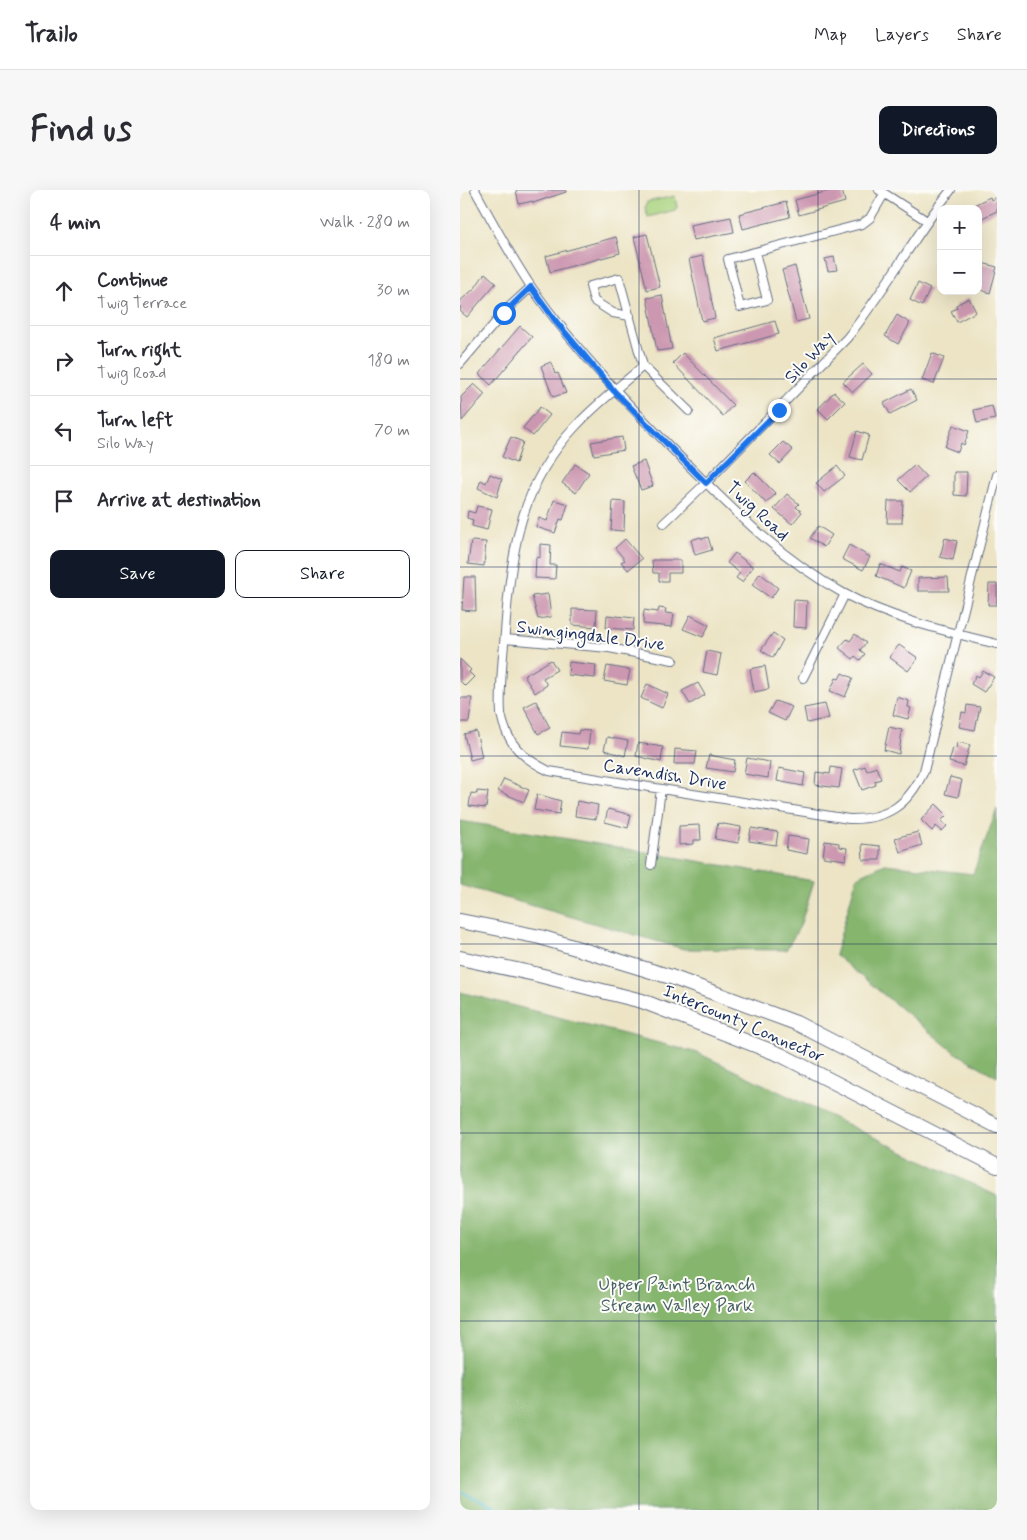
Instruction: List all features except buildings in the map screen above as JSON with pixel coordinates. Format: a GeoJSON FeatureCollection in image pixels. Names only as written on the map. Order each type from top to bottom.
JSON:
{"type":"FeatureCollection","features":[{"type":"Feature","properties":{"kind":"highway","name":"Intercounty Connector"},"geometry":{"type":"LineString","coordinates":[[460,921],[540,937],[671,977],[796,1023],[997,1126]]}},
{"type":"Feature","properties":{"kind":"highway","name":"Intercounty Connector"},"geometry":{"type":"LineString","coordinates":[[460,958],[535,974],[642,1001],[781,1055],[997,1166]]}},
{"type":"Feature","properties":{"kind":"street","name":"Twig Road"},"geometry":{"type":"LineString","coordinates":[[475,190],[531,287],[564,331],[614,391],[758,534],[782,554],[845,594],[900,618],[997,644]]}},
{"type":"Feature","properties":{"kind":"street","name":"Silo Way"},"geometry":{"type":"LineString","coordinates":[[664,523],[706,483],[847,338],[867,312],[927,221],[951,190]]}},
{"type":"Feature","properties":{"kind":"street"},"geometry":{"type":"LineString","coordinates":[[755,252],[767,300],[740,307],[728,259],[862,224],[870,218],[882,192],[927,221]]}},
{"type":"Feature","properties":{"kind":"street"},"geometry":{"type":"LineString","coordinates":[[630,316],[613,313],[594,301],[590,286],[619,278],[630,316],[643,366],[689,411]]}},
{"type":"Feature","properties":{"kind":"street"},"geometry":{"type":"LineString","coordinates":[[460,364],[507,309],[531,287]]}},
{"type":"Feature","properties":{"kind":"street","name":"Cavendish Drive"},"geometry":{"type":"LineString","coordinates":[[643,366],[569,433],[540,474],[527,501],[512,555],[501,714],[504,729],[520,755],[549,770],[849,818],[866,819],[894,810],[915,790],[924,771],[997,474]]}},
{"type":"Feature","properties":{"kind":"street"},"geometry":{"type":"LineString","coordinates":[[803,678],[845,594]]}},
{"type":"Feature","properties":{"kind":"street","name":"Swingingdale Drive"},"geometry":{"type":"LineString","coordinates":[[505,640],[609,648],[673,660]]}},
{"type":"Feature","properties":{"kind":"street"},"geometry":{"type":"LineString","coordinates":[[651,865],[661,789]]}},
{"type":"Feature","properties":{"kind":"green space"},"geometry":{"type":"Polygon","coordinates":[[[675,196],[677,207],[675,210],[648,217],[645,208],[647,202],[675,196]]]}},
{"type":"Feature","properties":{"kind":"green space"},"geometry":{"type":"Polygon","coordinates":[[[997,809],[997,1077],[953,1051],[835,955],[857,877],[885,864],[973,874],[997,809]]]}},
{"type":"Feature","properties":{"kind":"green space"},"geometry":{"type":"Polygon","coordinates":[[[460,821],[814,881],[800,926],[786,950],[684,949],[460,885],[460,821]]]}},
{"type":"Feature","properties":{"kind":"green space","name":"Upper Paint Branch Stream Valley Park"},"geometry":{"type":"Polygon","coordinates":[[[460,992],[698,1053],[997,1196],[997,1510],[460,1510],[460,992]]]}},
{"type":"Feature","properties":{"kind":"waterway"},"geometry":{"type":"LineString","coordinates":[[460,1491],[500,1510]]}},
{"type":"Feature","properties":{"kind":"route"},"geometry":{"type":"LineString","coordinates":[[504,313],[531,287],[558,324],[614,391],[706,483],[779,410]]}}]}
